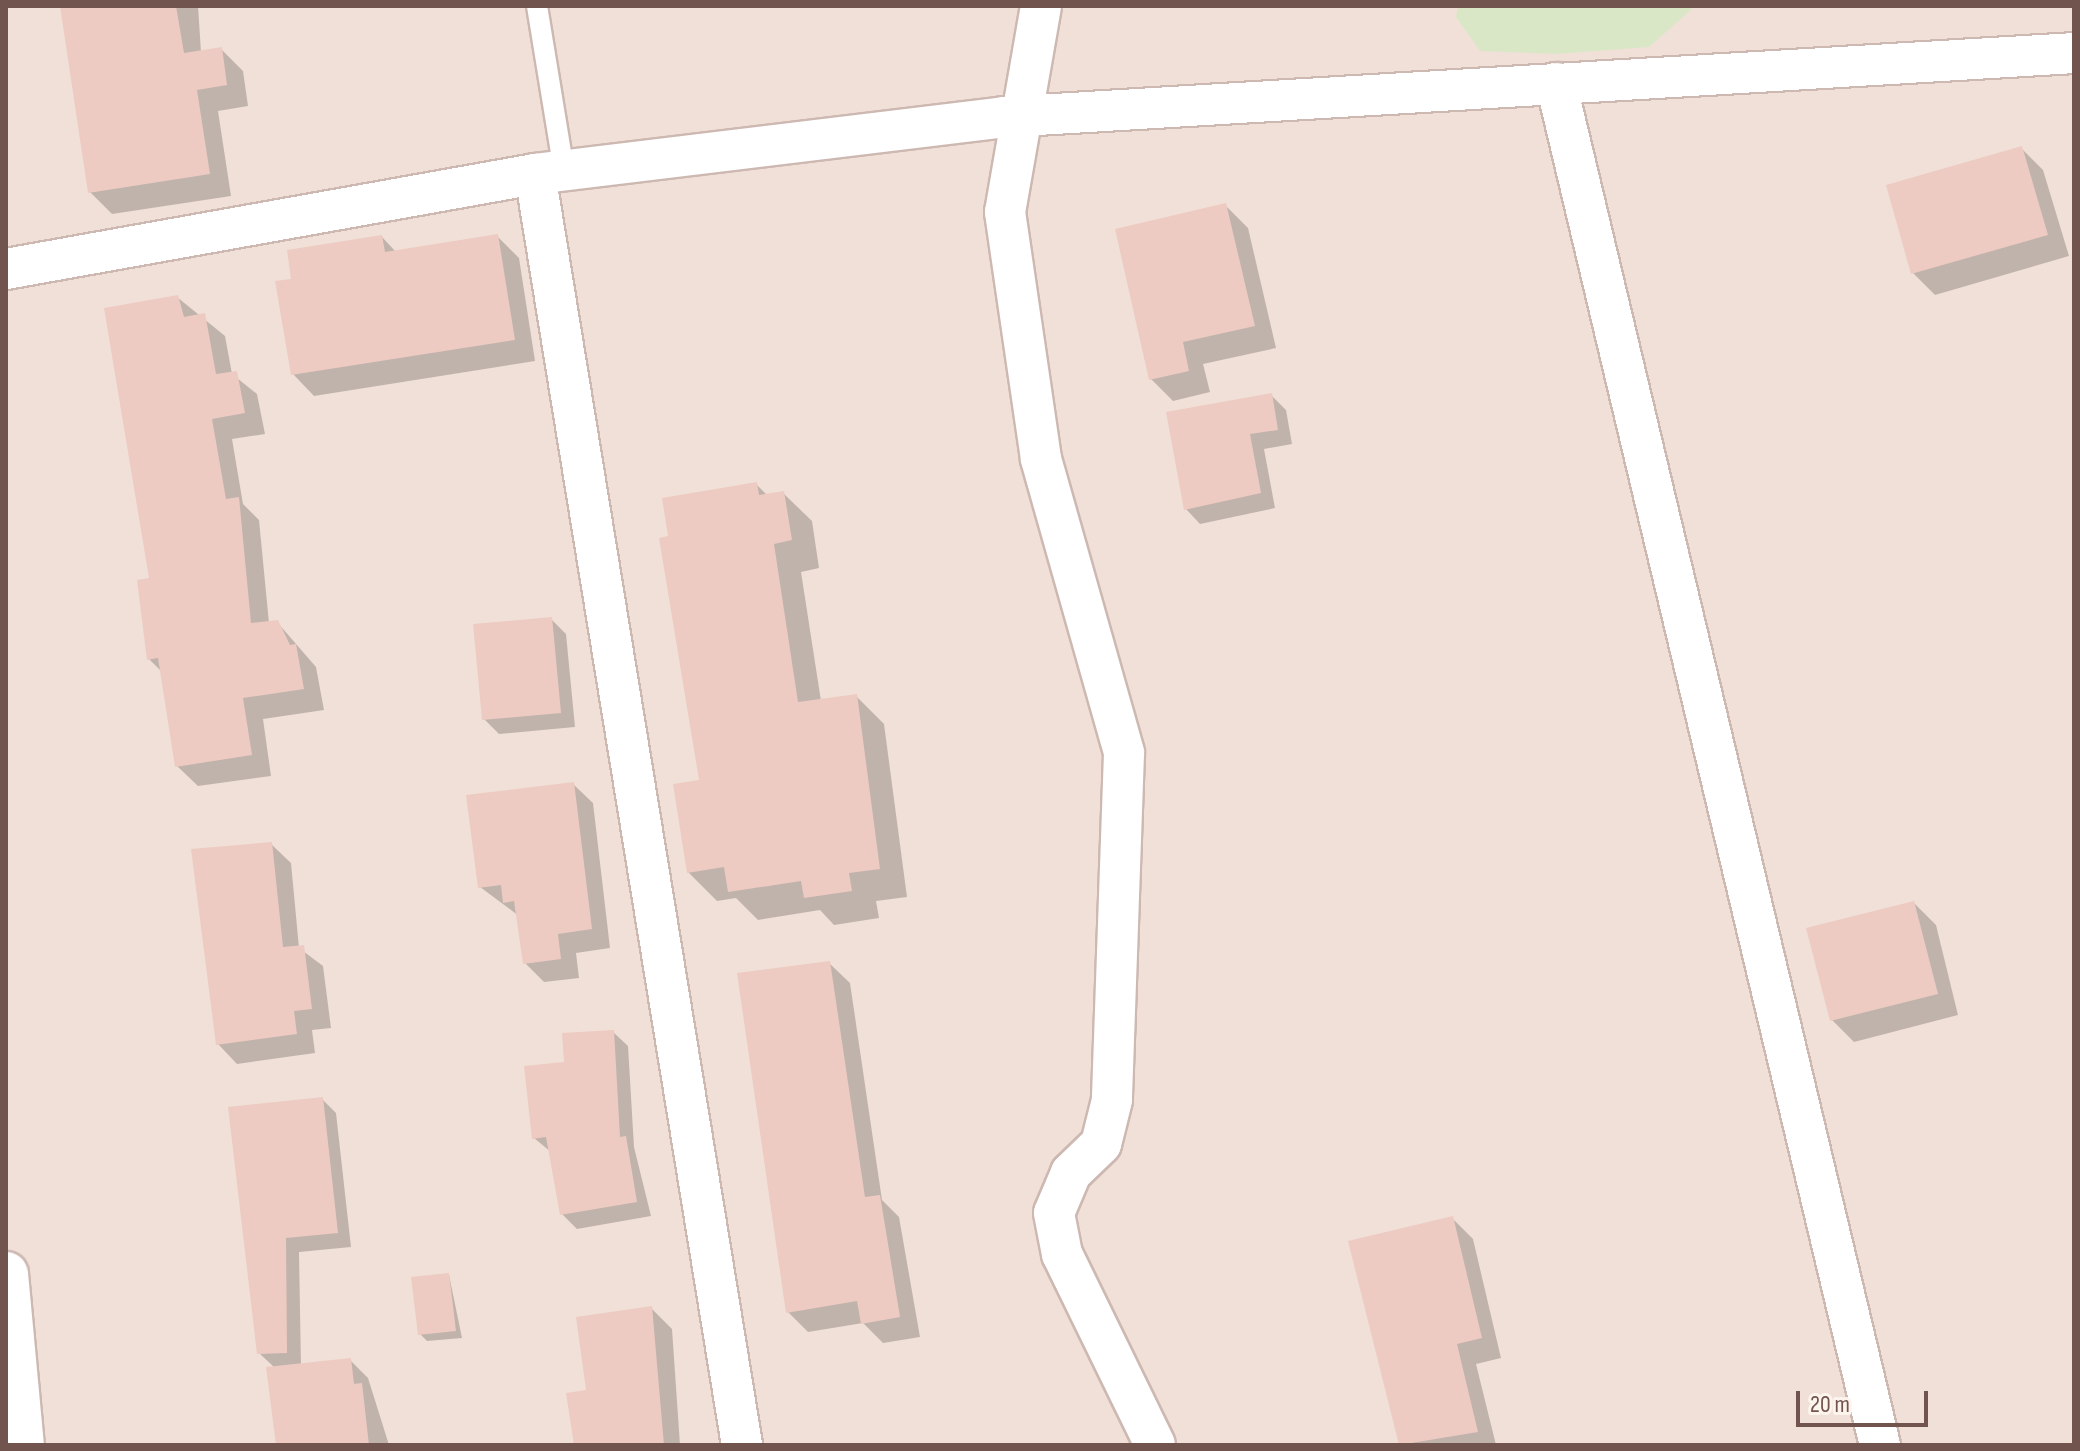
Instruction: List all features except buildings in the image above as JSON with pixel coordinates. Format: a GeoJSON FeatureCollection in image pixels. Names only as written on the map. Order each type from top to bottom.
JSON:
{"type":"FeatureCollection","features":[{"type":"Feature","properties":{"kind":"street"},"geometry":{"type":"LineString","coordinates":[[1041,6],[1005,212],[1041,459],[1124,753],[1112,1100],[1101,1144],[1071,1173],[1054,1213],[1062,1254],[1155,1445]]}},
{"type":"Feature","properties":{"kind":"street"},"geometry":{"type":"LineString","coordinates":[[6,269],[549,172],[1020,116],[2074,53]]}},
{"type":"Feature","properties":{"kind":"street"},"geometry":{"type":"LineString","coordinates":[[1556,83],[1880,1445]]}},
{"type":"Feature","properties":{"kind":"street"},"geometry":{"type":"LineString","coordinates":[[549,172],[742,1445]]}},
{"type":"Feature","properties":{"kind":"street"},"geometry":{"type":"LineString","coordinates":[[6,1274],[22,1445]]}},
{"type":"Feature","properties":{"kind":"lane"},"geometry":{"type":"LineString","coordinates":[[537,6],[549,172]]}},
{"type":"Feature","properties":{"kind":"shaded area"},"geometry":{"type":"Polygon","coordinates":[[[6,6],[2074,6],[2074,1445],[6,1445],[6,6]]]}},
{"type":"Feature","properties":{"kind":"green space"},"geometry":{"type":"Polygon","coordinates":[[[1458,6],[1690,6],[1691,10],[1649,47],[1556,54],[1480,51],[1456,17],[1458,6]]]}}]}
